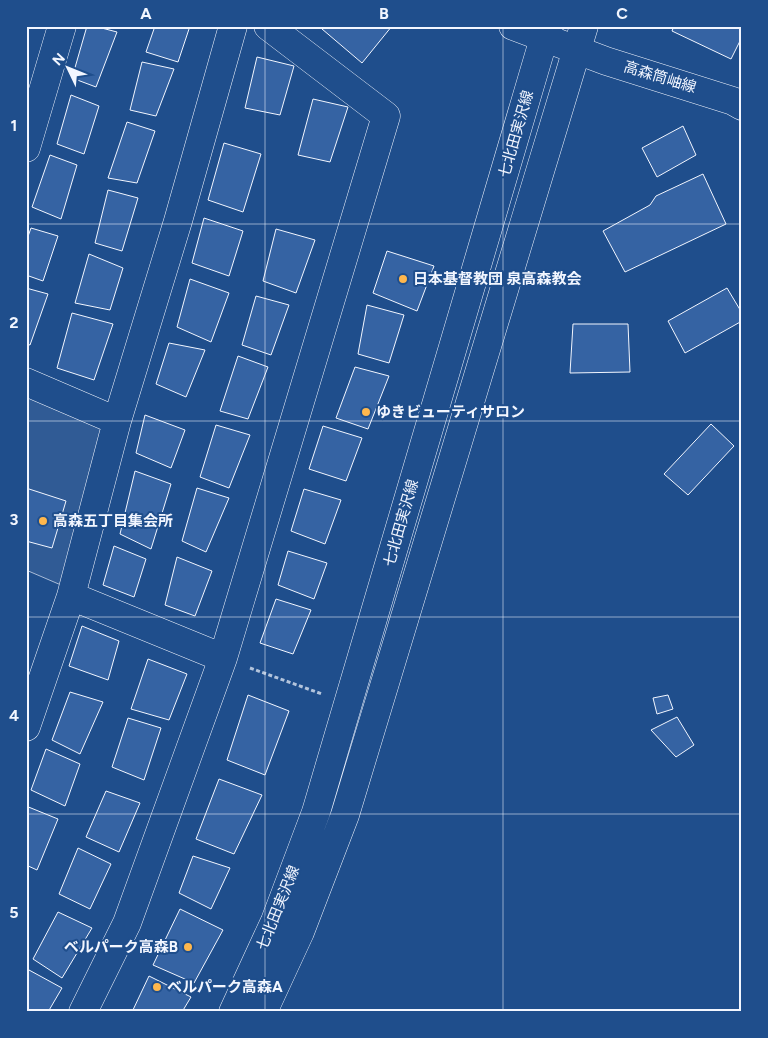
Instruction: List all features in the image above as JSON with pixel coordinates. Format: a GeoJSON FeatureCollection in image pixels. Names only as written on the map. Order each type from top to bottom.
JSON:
{"type":"FeatureCollection","features":[{"type":"Feature","properties":{"kind":"street"},"geometry":{"type":"LineString","coordinates":[[26,148],[62,26]]}},
{"type":"Feature","properties":{"kind":"street"},"geometry":{"type":"LineString","coordinates":[[26,727],[71,596],[117,421],[178,221],[233,26]]}},
{"type":"Feature","properties":{"kind":"street"},"geometry":{"type":"LineString","coordinates":[[83,1012],[127,923],[223,658],[386,116],[268,26]]}},
{"type":"Feature","properties":{"kind":"street","name":"高森筒岫線"},"geometry":{"type":"LineString","coordinates":[[514,26],[581,38],[742,106]]}},
{"type":"Feature","properties":{"kind":"street","name":"七北田実沢線"},"geometry":{"type":"LineString","coordinates":[[233,1012],[275,921],[316,812],[546,32]]}},
{"type":"Feature","properties":{"kind":"street"},"geometry":{"type":"LineString","coordinates":[[263,1012],[300,932],[345,815],[581,38]]}},
{"type":"Feature","properties":{"kind":"street"},"geometry":{"type":"LineString","coordinates":[[26,382],[117,421]]}},
{"type":"Feature","properties":{"kind":"street"},"geometry":{"type":"LineString","coordinates":[[71,596],[223,658]]}},
{"type":"Feature","properties":{"kind":"path"},"geometry":{"type":"LineString","coordinates":[[223,658],[324,694]]}},
{"type":"Feature","properties":{"kind":"shaded area"},"geometry":{"type":"Polygon","coordinates":[[[26,390],[99,422],[104,440],[61,585],[26,570],[26,390]]]}},
{"type":"Feature","properties":{"kind":"building"},"geometry":{"type":"Polygon","coordinates":[[[87,26],[117,32],[96,87],[72,78],[87,26]]]}},
{"type":"Feature","properties":{"kind":"building"},"geometry":{"type":"Polygon","coordinates":[[[155,26],[190,26],[178,62],[146,52],[155,26]]]}},
{"type":"Feature","properties":{"kind":"building"},"geometry":{"type":"Polygon","coordinates":[[[324,26],[392,26],[362,63],[322,29],[324,26]]]}},
{"type":"Feature","properties":{"kind":"building"},"geometry":{"type":"Polygon","coordinates":[[[674,26],[742,26],[742,37],[731,59],[672,31],[674,26]]]}},
{"type":"Feature","properties":{"kind":"building"},"geometry":{"type":"Polygon","coordinates":[[[257,57],[294,66],[280,115],[245,108],[257,57]]]}},
{"type":"Feature","properties":{"kind":"building"},"geometry":{"type":"Polygon","coordinates":[[[142,62],[174,69],[156,116],[130,110],[142,62]]]}},
{"type":"Feature","properties":{"kind":"building"},"geometry":{"type":"Polygon","coordinates":[[[71,95],[99,106],[84,154],[57,144],[71,95]]]}},
{"type":"Feature","properties":{"kind":"building"},"geometry":{"type":"Polygon","coordinates":[[[313,99],[348,107],[330,162],[298,155],[313,99]]]}},
{"type":"Feature","properties":{"kind":"building"},"geometry":{"type":"Polygon","coordinates":[[[127,122],[155,131],[137,183],[108,178],[127,122]]]}},
{"type":"Feature","properties":{"kind":"building"},"geometry":{"type":"Polygon","coordinates":[[[683,126],[696,155],[657,177],[642,148],[683,126]]]}},
{"type":"Feature","properties":{"kind":"building"},"geometry":{"type":"Polygon","coordinates":[[[224,143],[261,154],[243,212],[208,200],[224,143]]]}},
{"type":"Feature","properties":{"kind":"building"},"geometry":{"type":"Polygon","coordinates":[[[50,155],[77,165],[61,219],[32,207],[50,155]]]}},
{"type":"Feature","properties":{"kind":"building"},"geometry":{"type":"Polygon","coordinates":[[[703,174],[726,224],[625,272],[603,231],[650,205],[656,196],[703,174]]]}},
{"type":"Feature","properties":{"kind":"building"},"geometry":{"type":"Polygon","coordinates":[[[108,190],[138,198],[122,251],[95,243],[108,190]]]}},
{"type":"Feature","properties":{"kind":"building"},"geometry":{"type":"Polygon","coordinates":[[[204,218],[243,231],[229,276],[192,263],[204,218]]]}},
{"type":"Feature","properties":{"kind":"building"},"geometry":{"type":"Polygon","coordinates":[[[31,228],[58,236],[43,281],[26,275],[26,242],[31,228]]]}},
{"type":"Feature","properties":{"kind":"building"},"geometry":{"type":"Polygon","coordinates":[[[276,229],[315,240],[296,293],[263,281],[276,229]]]}},
{"type":"Feature","properties":{"kind":"building","name":"日本基督教団 泉高森教会"},"geometry":{"type":"Polygon","coordinates":[[[387,251],[434,266],[417,311],[373,293],[387,251]]]}},
{"type":"Feature","properties":{"kind":"building"},"geometry":{"type":"Polygon","coordinates":[[[89,254],[123,268],[110,310],[75,303],[89,254]]]}},
{"type":"Feature","properties":{"kind":"building"},"geometry":{"type":"Polygon","coordinates":[[[190,279],[229,293],[211,342],[177,327],[190,279]]]}},
{"type":"Feature","properties":{"kind":"building"},"geometry":{"type":"Polygon","coordinates":[[[26,288],[48,294],[30,345],[26,344],[26,288]]]}},
{"type":"Feature","properties":{"kind":"building"},"geometry":{"type":"Polygon","coordinates":[[[727,288],[742,313],[742,321],[685,353],[668,321],[727,288]]]}},
{"type":"Feature","properties":{"kind":"building"},"geometry":{"type":"Polygon","coordinates":[[[256,296],[289,305],[271,355],[242,345],[256,296]]]}},
{"type":"Feature","properties":{"kind":"building"},"geometry":{"type":"Polygon","coordinates":[[[367,305],[404,315],[389,363],[358,354],[367,305]]]}},
{"type":"Feature","properties":{"kind":"building"},"geometry":{"type":"Polygon","coordinates":[[[72,313],[113,324],[94,380],[57,368],[72,313]]]}},
{"type":"Feature","properties":{"kind":"building"},"geometry":{"type":"Polygon","coordinates":[[[573,324],[628,324],[630,372],[570,373],[573,324]]]}},
{"type":"Feature","properties":{"kind":"building"},"geometry":{"type":"Polygon","coordinates":[[[169,343],[205,350],[186,397],[156,384],[169,343]]]}},
{"type":"Feature","properties":{"kind":"building"},"geometry":{"type":"Polygon","coordinates":[[[238,356],[268,367],[248,419],[220,411],[238,356]]]}},
{"type":"Feature","properties":{"kind":"building"},"geometry":{"type":"Polygon","coordinates":[[[355,367],[389,376],[368,429],[336,418],[355,367]]]}},
{"type":"Feature","properties":{"kind":"building"},"geometry":{"type":"Polygon","coordinates":[[[145,415],[185,430],[171,468],[136,453],[145,415]]]}},
{"type":"Feature","properties":{"kind":"building"},"geometry":{"type":"Polygon","coordinates":[[[711,424],[734,446],[688,495],[664,474],[711,424]]]}},
{"type":"Feature","properties":{"kind":"building"},"geometry":{"type":"Polygon","coordinates":[[[216,425],[250,435],[229,488],[200,477],[216,425]]]}},
{"type":"Feature","properties":{"kind":"building"},"geometry":{"type":"Polygon","coordinates":[[[323,426],[362,438],[346,481],[309,469],[323,426]]]}},
{"type":"Feature","properties":{"kind":"building"},"geometry":{"type":"Polygon","coordinates":[[[135,471],[171,484],[151,549],[120,534],[135,471]]]}},
{"type":"Feature","properties":{"kind":"building","name":"高森五丁目集会所"},"geometry":{"type":"Polygon","coordinates":[[[26,488],[66,501],[52,548],[26,541],[26,488]]]}},
{"type":"Feature","properties":{"kind":"building"},"geometry":{"type":"Polygon","coordinates":[[[197,488],[229,498],[206,552],[182,541],[197,488]]]}},
{"type":"Feature","properties":{"kind":"building"},"geometry":{"type":"Polygon","coordinates":[[[304,489],[341,500],[325,544],[291,531],[304,489]]]}},
{"type":"Feature","properties":{"kind":"building"},"geometry":{"type":"Polygon","coordinates":[[[114,546],[146,559],[134,597],[103,585],[114,546]]]}},
{"type":"Feature","properties":{"kind":"building"},"geometry":{"type":"Polygon","coordinates":[[[288,551],[327,563],[314,599],[278,585],[288,551]]]}},
{"type":"Feature","properties":{"kind":"building"},"geometry":{"type":"Polygon","coordinates":[[[177,557],[212,571],[195,616],[165,605],[177,557]]]}},
{"type":"Feature","properties":{"kind":"building"},"geometry":{"type":"Polygon","coordinates":[[[276,599],[311,610],[293,654],[260,643],[276,599]]]}},
{"type":"Feature","properties":{"kind":"building"},"geometry":{"type":"Polygon","coordinates":[[[82,626],[119,641],[108,680],[69,666],[82,626]]]}},
{"type":"Feature","properties":{"kind":"building"},"geometry":{"type":"Polygon","coordinates":[[[148,659],[187,674],[169,720],[131,709],[148,659]]]}},
{"type":"Feature","properties":{"kind":"building"},"geometry":{"type":"Polygon","coordinates":[[[70,692],[103,702],[80,754],[52,740],[70,692]]]}},
{"type":"Feature","properties":{"kind":"building"},"geometry":{"type":"Polygon","coordinates":[[[248,695],[289,711],[265,775],[227,760],[248,695]]]}},
{"type":"Feature","properties":{"kind":"building"},"geometry":{"type":"Polygon","coordinates":[[[668,695],[673,709],[657,714],[653,698],[668,695]]]}},
{"type":"Feature","properties":{"kind":"building"},"geometry":{"type":"Polygon","coordinates":[[[677,717],[694,745],[676,757],[651,730],[677,717]]]}},
{"type":"Feature","properties":{"kind":"building"},"geometry":{"type":"Polygon","coordinates":[[[128,718],[161,728],[144,780],[112,767],[128,718]]]}},
{"type":"Feature","properties":{"kind":"building"},"geometry":{"type":"Polygon","coordinates":[[[46,749],[80,764],[65,806],[31,790],[46,749]]]}},
{"type":"Feature","properties":{"kind":"building"},"geometry":{"type":"Polygon","coordinates":[[[219,779],[262,795],[234,854],[196,839],[219,779]]]}},
{"type":"Feature","properties":{"kind":"building"},"geometry":{"type":"Polygon","coordinates":[[[106,791],[140,803],[119,852],[86,837],[106,791]]]}},
{"type":"Feature","properties":{"kind":"building"},"geometry":{"type":"Polygon","coordinates":[[[26,806],[58,819],[37,870],[26,865],[26,806]]]}},
{"type":"Feature","properties":{"kind":"building"},"geometry":{"type":"Polygon","coordinates":[[[78,848],[111,864],[90,909],[59,894],[78,848]]]}},
{"type":"Feature","properties":{"kind":"building"},"geometry":{"type":"Polygon","coordinates":[[[193,856],[230,868],[211,909],[179,893],[193,856]]]}},
{"type":"Feature","properties":{"kind":"building","name":"ベルパーク高森B"},"geometry":{"type":"Polygon","coordinates":[[[180,909],[223,930],[194,983],[153,965],[180,909]]]}},
{"type":"Feature","properties":{"kind":"building"},"geometry":{"type":"Polygon","coordinates":[[[58,912],[92,928],[62,978],[33,959],[58,912]]]}},
{"type":"Feature","properties":{"kind":"building"},"geometry":{"type":"Polygon","coordinates":[[[29,970],[62,988],[48,1012],[26,1012],[26,975],[29,970]]]}},
{"type":"Feature","properties":{"kind":"building","name":"ベルパーク高森A"},"geometry":{"type":"Polygon","coordinates":[[[149,976],[191,997],[182,1012],[132,1012],[149,976]]]}},
{"type":"Feature","properties":{"kind":"place","name":"日本基督教団 泉高森教会"},"geometry":{"type":"Point","coordinates":[403,279]}},
{"type":"Feature","properties":{"kind":"place","name":"ゆきビューティサロン"},"geometry":{"type":"Point","coordinates":[366,412]}},
{"type":"Feature","properties":{"kind":"place","name":"高森五丁目集会所"},"geometry":{"type":"Point","coordinates":[43,521]}},
{"type":"Feature","properties":{"kind":"place","name":"ベルパーク高森B"},"geometry":{"type":"Point","coordinates":[188,947]}},
{"type":"Feature","properties":{"kind":"place","name":"ベルパーク高森A"},"geometry":{"type":"Point","coordinates":[157,987]}}]}
